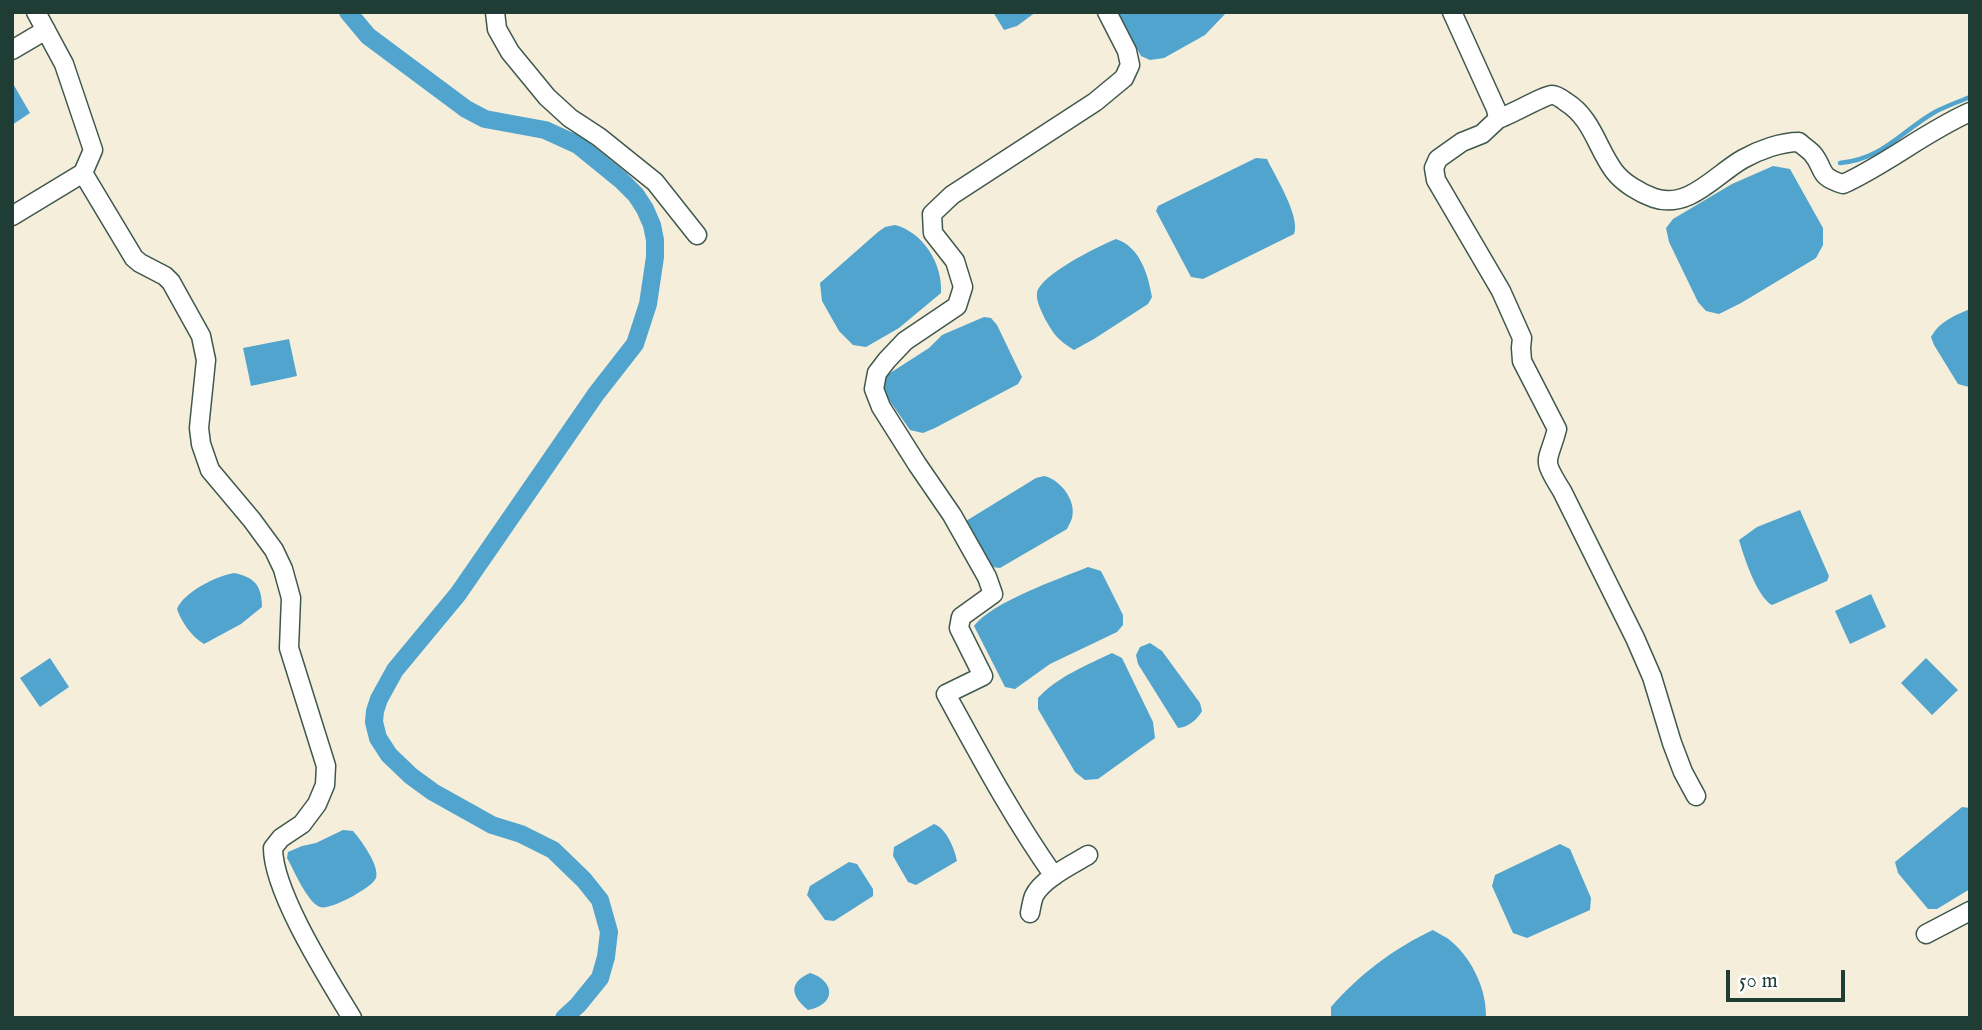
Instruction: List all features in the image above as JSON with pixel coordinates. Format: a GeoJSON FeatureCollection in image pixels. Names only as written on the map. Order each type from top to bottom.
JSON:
{"type":"FeatureCollection","features":[{"type":"Feature","properties":{"kind":"street"},"geometry":{"type":"LineString","coordinates":[[12,216],[83,173],[93,150],[64,64],[36,12]]}},
{"type":"Feature","properties":{"kind":"street"},"geometry":{"type":"LineString","coordinates":[[495,12],[497,29],[510,52],[547,97],[570,118],[599,137],[655,182],[697,235]]}},
{"type":"Feature","properties":{"kind":"street"},"geometry":{"type":"LineString","coordinates":[[1054,876],[997,788],[946,694],[983,676],[959,628],[961,617],[993,594],[987,577],[952,515],[881,407],[874,389],[877,373],[887,360],[905,341],[957,306],[964,286],[955,261],[933,233],[932,214],[952,195],[1095,102],[1124,78],[1130,65],[1127,51],[1107,12]]}},
{"type":"Feature","properties":{"kind":"street"},"geometry":{"type":"LineString","coordinates":[[1452,12],[1499,119]]}},
{"type":"Feature","properties":{"kind":"street"},"geometry":{"type":"LineString","coordinates":[[12,50],[46,30]]}},
{"type":"Feature","properties":{"kind":"street"},"geometry":{"type":"LineString","coordinates":[[1696,796],[1683,772],[1652,677],[1636,638],[1562,491],[1548,469],[1549,450],[1557,429],[1522,361],[1522,338],[1500,291],[1436,180],[1434,168],[1438,159],[1462,142],[1482,134],[1499,119],[1549,95],[1556,96],[1580,112],[1615,172],[1624,181],[1654,198],[1668,201],[1688,196],[1743,159],[1784,142],[1799,142],[1813,154],[1823,174],[1843,184],[1935,129],[1970,112]]}},
{"type":"Feature","properties":{"kind":"street"},"geometry":{"type":"LineString","coordinates":[[83,173],[134,258],[165,276],[181,296],[201,336],[206,360],[200,428],[201,444],[210,470],[253,520],[274,550],[283,569],[291,598],[289,648],[326,766],[325,785],[317,804],[302,824],[281,838],[273,848],[273,858],[280,882],[305,935],[352,1018]]}},
{"type":"Feature","properties":{"kind":"street"},"geometry":{"type":"LineString","coordinates":[[1030,913],[1034,895],[1054,876],[1088,855]]}},
{"type":"Feature","properties":{"kind":"street"},"geometry":{"type":"LineString","coordinates":[[1926,934],[1970,911]]}},
{"type":"Feature","properties":{"kind":"water"},"geometry":{"type":"Polygon","coordinates":[[[993,12],[1036,12],[1017,26],[1004,30],[993,12]]]}},
{"type":"Feature","properties":{"kind":"water"},"geometry":{"type":"Polygon","coordinates":[[[1118,12],[1225,14],[1205,35],[1164,58],[1150,60],[1141,56],[1118,12]]]}},
{"type":"Feature","properties":{"kind":"water"},"geometry":{"type":"Polygon","coordinates":[[[12,82],[30,113],[12,125],[12,82]]]}},
{"type":"Feature","properties":{"kind":"water"},"geometry":{"type":"Polygon","coordinates":[[[1256,158],[1267,159],[1281,186],[1294,218],[1294,234],[1203,279],[1191,277],[1156,211],[1158,206],[1256,158]]]}},
{"type":"Feature","properties":{"kind":"water"},"geometry":{"type":"Polygon","coordinates":[[[1773,166],[1790,169],[1823,228],[1823,245],[1816,258],[1741,303],[1719,314],[1706,311],[1698,302],[1669,242],[1666,228],[1673,219],[1732,184],[1773,166]]]}},
{"type":"Feature","properties":{"kind":"water"},"geometry":{"type":"Polygon","coordinates":[[[895,225],[914,234],[929,251],[939,271],[941,293],[899,328],[866,347],[853,345],[839,331],[822,301],[820,283],[878,232],[895,225]]]}},
{"type":"Feature","properties":{"kind":"water"},"geometry":{"type":"Polygon","coordinates":[[[1116,239],[1131,248],[1142,262],[1152,297],[1148,304],[1074,350],[1051,329],[1037,300],[1037,293],[1059,269],[1116,239]]]}},
{"type":"Feature","properties":{"kind":"water"},"geometry":{"type":"Polygon","coordinates":[[[1970,309],[1969,387],[1958,384],[1931,337],[1943,323],[1970,309]]]}},
{"type":"Feature","properties":{"kind":"water"},"geometry":{"type":"Polygon","coordinates":[[[984,317],[991,318],[997,325],[1022,377],[1018,384],[935,428],[923,433],[910,430],[885,394],[883,384],[887,375],[929,348],[942,335],[984,317]]]}},
{"type":"Feature","properties":{"kind":"water"},"geometry":{"type":"Polygon","coordinates":[[[289,339],[297,376],[251,386],[243,348],[289,339]]]}},
{"type":"Feature","properties":{"kind":"water"},"geometry":{"type":"Polygon","coordinates":[[[1044,476],[1056,481],[1070,498],[1073,511],[1067,529],[1000,568],[992,567],[966,521],[1036,478],[1044,476]]]}},
{"type":"Feature","properties":{"kind":"water"},"geometry":{"type":"Polygon","coordinates":[[[1800,510],[1829,576],[1827,581],[1772,605],[1766,601],[1756,585],[1739,540],[1757,527],[1800,510]]]}},
{"type":"Feature","properties":{"kind":"water"},"geometry":{"type":"Polygon","coordinates":[[[1088,567],[1101,571],[1123,615],[1123,625],[1117,632],[1050,664],[1015,689],[1005,687],[974,626],[995,608],[1010,600],[1088,567]]]}},
{"type":"Feature","properties":{"kind":"water"},"geometry":{"type":"Polygon","coordinates":[[[234,573],[256,583],[262,607],[241,624],[204,644],[188,629],[177,609],[186,597],[201,586],[234,573]]]}},
{"type":"Feature","properties":{"kind":"water"},"geometry":{"type":"Polygon","coordinates":[[[1871,594],[1886,627],[1850,644],[1835,611],[1871,594]]]}},
{"type":"Feature","properties":{"kind":"water"},"geometry":{"type":"Polygon","coordinates":[[[1150,643],[1162,651],[1200,703],[1202,711],[1185,726],[1178,728],[1138,664],[1136,655],[1140,647],[1150,643]]]}},
{"type":"Feature","properties":{"kind":"water"},"geometry":{"type":"Polygon","coordinates":[[[1112,653],[1122,658],[1153,722],[1155,738],[1098,779],[1085,780],[1075,772],[1038,709],[1038,698],[1063,678],[1112,653]]]}},
{"type":"Feature","properties":{"kind":"water"},"geometry":{"type":"Polygon","coordinates":[[[50,658],[69,687],[40,707],[20,678],[50,658]]]}},
{"type":"Feature","properties":{"kind":"water"},"geometry":{"type":"Polygon","coordinates":[[[1926,658],[1958,690],[1932,715],[1901,683],[1926,658]]]}},
{"type":"Feature","properties":{"kind":"water"},"geometry":{"type":"Polygon","coordinates":[[[1962,807],[1970,808],[1970,889],[1937,909],[1928,909],[1898,873],[1895,862],[1962,807]]]}},
{"type":"Feature","properties":{"kind":"water"},"geometry":{"type":"Polygon","coordinates":[[[934,824],[946,834],[957,861],[916,885],[908,882],[893,856],[894,847],[934,824]]]}},
{"type":"Feature","properties":{"kind":"water"},"geometry":{"type":"Polygon","coordinates":[[[343,830],[353,831],[365,847],[373,860],[376,878],[350,898],[332,906],[320,907],[310,899],[301,885],[287,858],[288,852],[343,830]]]}},
{"type":"Feature","properties":{"kind":"water"},"geometry":{"type":"Polygon","coordinates":[[[1560,844],[1570,849],[1591,898],[1590,910],[1527,938],[1513,933],[1492,886],[1495,875],[1560,844]]]}},
{"type":"Feature","properties":{"kind":"water"},"geometry":{"type":"Polygon","coordinates":[[[849,862],[857,864],[873,889],[873,896],[834,921],[825,920],[807,895],[810,886],[849,862]]]}},
{"type":"Feature","properties":{"kind":"water"},"geometry":{"type":"Polygon","coordinates":[[[1433,930],[1460,949],[1472,967],[1484,997],[1486,1018],[1331,1018],[1331,1007],[1365,973],[1405,945],[1433,930]]]}},
{"type":"Feature","properties":{"kind":"water"},"geometry":{"type":"Polygon","coordinates":[[[810,973],[824,981],[829,992],[824,1003],[808,1010],[798,1000],[794,990],[798,981],[810,973]]]}},
{"type":"Feature","properties":{"kind":"waterway"},"geometry":{"type":"LineString","coordinates":[[348,12],[368,36],[466,109],[485,119],[545,130],[578,145],[636,195],[652,225],[655,257],[648,304],[635,344],[596,394],[458,594],[395,670],[375,711],[374,722],[378,738],[389,755],[411,776],[433,792],[492,825],[521,834],[553,850],[600,900],[609,932],[600,978],[564,1018]]}},
{"type":"Feature","properties":{"kind":"waterway"},"geometry":{"type":"LineString","coordinates":[[1840,163],[1880,150],[1935,112],[1970,97]]}}]}
